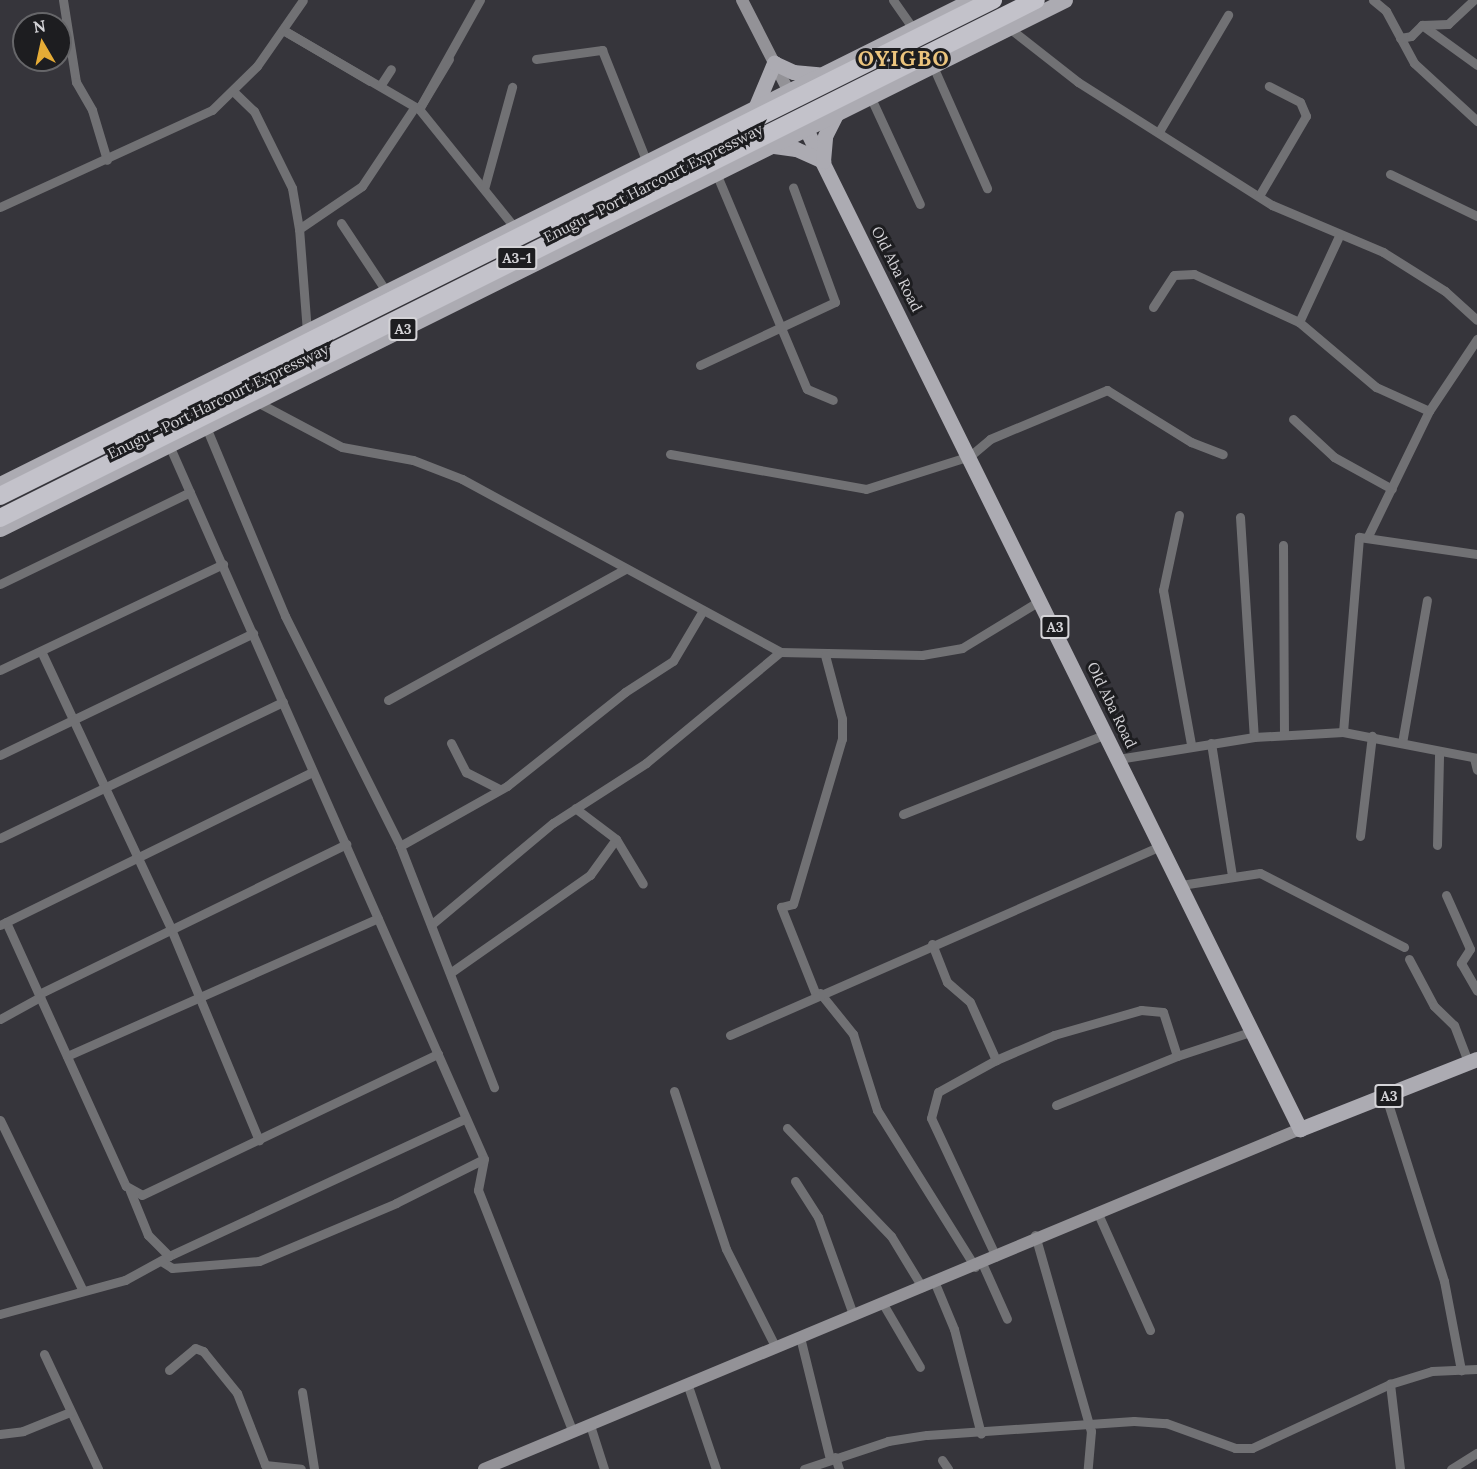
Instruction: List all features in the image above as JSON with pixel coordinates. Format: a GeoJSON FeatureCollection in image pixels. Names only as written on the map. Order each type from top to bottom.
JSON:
{"type":"FeatureCollection","features":[{"type":"Feature","properties":{"kind":"highway","name":"Enugu - Port Harcourt Expressway"},"geometry":{"type":"LineString","coordinates":[[0,496],[993,0]]}},
{"type":"Feature","properties":{"kind":"highway","name":"Enugu - Port Harcourt Expressway"},"geometry":{"type":"LineString","coordinates":[[0,518],[1036,0]]}},
{"type":"Feature","properties":{"kind":"main road","name":"Enugu - Port Harcourt Expressway"},"geometry":{"type":"LineString","coordinates":[[0,484],[971,0]]}},
{"type":"Feature","properties":{"kind":"main road","name":"Enugu - Port Harcourt Expressway"},"geometry":{"type":"LineString","coordinates":[[0,529],[716,173],[805,126],[1065,0]]}},
{"type":"Feature","properties":{"kind":"main road"},"geometry":{"type":"LineString","coordinates":[[756,106],[774,63],[793,72],[821,74]]}},
{"type":"Feature","properties":{"kind":"main road"},"geometry":{"type":"LineString","coordinates":[[767,145],[806,152],[823,161],[825,136],[838,110]]}},
{"type":"Feature","properties":{"kind":"main road","name":"Old Aba Road"},"geometry":{"type":"LineString","coordinates":[[805,126],[1042,599],[1250,1032],[1300,1129]]}},
{"type":"Feature","properties":{"kind":"main road","name":"A3"},"geometry":{"type":"LineString","coordinates":[[1300,1129],[1386,1097],[1473,1060]]}},
{"type":"Feature","properties":{"kind":"street"},"geometry":{"type":"LineString","coordinates":[[63,0],[76,82],[92,110],[107,160]]}},
{"type":"Feature","properties":{"kind":"street"},"geometry":{"type":"LineString","coordinates":[[0,207],[190,122],[234,92],[283,30],[303,0]]}},
{"type":"Feature","properties":{"kind":"street"},"geometry":{"type":"LineString","coordinates":[[299,229],[363,186],[417,109],[449,58],[480,0]]}},
{"type":"Feature","properties":{"kind":"street"},"geometry":{"type":"LineString","coordinates":[[742,0],[788,90]]}},
{"type":"Feature","properties":{"kind":"street"},"geometry":{"type":"LineString","coordinates":[[893,0],[913,29]]}},
{"type":"Feature","properties":{"kind":"street"},"geometry":{"type":"LineString","coordinates":[[1373,0],[1386,11],[1400,38],[1434,85],[1477,121]]}},
{"type":"Feature","properties":{"kind":"street"},"geometry":{"type":"LineString","coordinates":[[1400,38],[1412,36],[1422,25],[1448,24],[1474,0]]}},
{"type":"Feature","properties":{"kind":"street"},"geometry":{"type":"LineString","coordinates":[[1160,130],[1228,15]]}},
{"type":"Feature","properties":{"kind":"street"},"geometry":{"type":"LineString","coordinates":[[1422,25],[1477,65]]}},
{"type":"Feature","properties":{"kind":"street"},"geometry":{"type":"LineString","coordinates":[[1009,28],[1078,82],[1160,130],[1259,196],[1339,236],[1383,252],[1445,291],[1477,320]]}},
{"type":"Feature","properties":{"kind":"street"},"geometry":{"type":"LineString","coordinates":[[283,30],[417,109],[515,228]]}},
{"type":"Feature","properties":{"kind":"street"},"geometry":{"type":"LineString","coordinates":[[536,59],[602,50],[646,160]]}},
{"type":"Feature","properties":{"kind":"street"},"geometry":{"type":"LineString","coordinates":[[932,64],[987,188]]}},
{"type":"Feature","properties":{"kind":"street"},"geometry":{"type":"LineString","coordinates":[[380,87],[391,69]]}},
{"type":"Feature","properties":{"kind":"street"},"geometry":{"type":"LineString","coordinates":[[1259,196],[1306,116],[1300,102],[1269,86]]}},
{"type":"Feature","properties":{"kind":"street"},"geometry":{"type":"LineString","coordinates":[[484,189],[512,87]]}},
{"type":"Feature","properties":{"kind":"street"},"geometry":{"type":"LineString","coordinates":[[234,92],[254,111],[292,188],[299,229],[307,332]]}},
{"type":"Feature","properties":{"kind":"street"},"geometry":{"type":"LineString","coordinates":[[870,96],[920,204]]}},
{"type":"Feature","properties":{"kind":"street"},"geometry":{"type":"LineString","coordinates":[[716,173],[807,389],[833,400]]}},
{"type":"Feature","properties":{"kind":"street"},"geometry":{"type":"LineString","coordinates":[[1390,174],[1477,216]]}},
{"type":"Feature","properties":{"kind":"street"},"geometry":{"type":"LineString","coordinates":[[700,365],[835,302],[793,187]]}},
{"type":"Feature","properties":{"kind":"street"},"geometry":{"type":"LineString","coordinates":[[341,223],[386,291]]}},
{"type":"Feature","properties":{"kind":"street"},"geometry":{"type":"LineString","coordinates":[[1299,322],[1339,236]]}},
{"type":"Feature","properties":{"kind":"street"},"geometry":{"type":"LineString","coordinates":[[1153,307],[1174,275],[1194,274],[1299,322],[1376,387],[1429,411]]}},
{"type":"Feature","properties":{"kind":"street"},"geometry":{"type":"LineString","coordinates":[[1343,732],[1355,545],[1368,536],[1429,411],[1477,339]]}},
{"type":"Feature","properties":{"kind":"street"},"geometry":{"type":"LineString","coordinates":[[670,454],[788,472],[851,489],[970,456],[990,439],[1107,390],[1191,442],[1223,454]]}},
{"type":"Feature","properties":{"kind":"street"},"geometry":{"type":"LineString","coordinates":[[257,402],[342,447],[414,460],[462,479],[702,612],[780,652],[825,655],[922,655],[962,648],[1042,599]]}},
{"type":"Feature","properties":{"kind":"street"},"geometry":{"type":"LineString","coordinates":[[1293,419],[1334,457],[1392,489]]}},
{"type":"Feature","properties":{"kind":"street"},"geometry":{"type":"LineString","coordinates":[[206,427],[285,616],[400,846],[494,1087]]}},
{"type":"Feature","properties":{"kind":"street"},"geometry":{"type":"LineString","coordinates":[[169,445],[484,1159],[478,1190],[573,1432]]}},
{"type":"Feature","properties":{"kind":"street"},"geometry":{"type":"LineString","coordinates":[[0,584],[190,492]]}},
{"type":"Feature","properties":{"kind":"street"},"geometry":{"type":"LineString","coordinates":[[1179,515],[1163,590],[1191,744]]}},
{"type":"Feature","properties":{"kind":"street"},"geometry":{"type":"LineString","coordinates":[[1240,517],[1254,737]]}},
{"type":"Feature","properties":{"kind":"street"},"geometry":{"type":"LineString","coordinates":[[1368,536],[1477,554]]}},
{"type":"Feature","properties":{"kind":"street"},"geometry":{"type":"LineString","coordinates":[[1283,545],[1284,734]]}},
{"type":"Feature","properties":{"kind":"street"},"geometry":{"type":"LineString","coordinates":[[0,670],[223,564]]}},
{"type":"Feature","properties":{"kind":"street"},"geometry":{"type":"LineString","coordinates":[[388,700],[625,569]]}},
{"type":"Feature","properties":{"kind":"street"},"geometry":{"type":"LineString","coordinates":[[1402,743],[1427,600]]}},
{"type":"Feature","properties":{"kind":"street"},"geometry":{"type":"LineString","coordinates":[[400,846],[500,789],[673,662],[702,612]]}},
{"type":"Feature","properties":{"kind":"street"},"geometry":{"type":"LineString","coordinates":[[0,755],[253,633]]}},
{"type":"Feature","properties":{"kind":"street"},"geometry":{"type":"LineString","coordinates":[[41,651],[171,929],[197,1000],[259,1140]]}},
{"type":"Feature","properties":{"kind":"street"},"geometry":{"type":"LineString","coordinates":[[432,924],[575,808],[646,763],[780,652]]}},
{"type":"Feature","properties":{"kind":"street"},"geometry":{"type":"LineString","coordinates":[[825,655],[842,719],[842,739],[793,904],[781,907],[818,994],[854,1034],[877,1110],[979,1265],[1006,1319]]}},
{"type":"Feature","properties":{"kind":"street"},"geometry":{"type":"LineString","coordinates":[[0,837],[283,702]]}},
{"type":"Feature","properties":{"kind":"street"},"geometry":{"type":"LineString","coordinates":[[1118,759],[1191,744],[1284,734],[1343,732],[1372,736],[1439,754],[1476,758],[1477,770]]}},
{"type":"Feature","properties":{"kind":"street"},"geometry":{"type":"LineString","coordinates":[[903,814],[1106,734]]}},
{"type":"Feature","properties":{"kind":"street"},"geometry":{"type":"LineString","coordinates":[[1360,836],[1372,736]]}},
{"type":"Feature","properties":{"kind":"street"},"geometry":{"type":"LineString","coordinates":[[450,743],[466,772],[500,789]]}},
{"type":"Feature","properties":{"kind":"street"},"geometry":{"type":"LineString","coordinates":[[1211,743],[1232,876]]}},
{"type":"Feature","properties":{"kind":"street"},"geometry":{"type":"LineString","coordinates":[[1437,845],[1439,754]]}},
{"type":"Feature","properties":{"kind":"street"},"geometry":{"type":"LineString","coordinates":[[314,772],[3,923],[40,996],[148,1235],[172,1268],[259,1261],[396,1203],[484,1159]]}},
{"type":"Feature","properties":{"kind":"street"},"geometry":{"type":"LineString","coordinates":[[575,808],[616,839],[644,884]]}},
{"type":"Feature","properties":{"kind":"street"},"geometry":{"type":"LineString","coordinates":[[450,973],[579,887],[616,839]]}},
{"type":"Feature","properties":{"kind":"street"},"geometry":{"type":"LineString","coordinates":[[0,1019],[171,929],[346,844]]}},
{"type":"Feature","properties":{"kind":"street"},"geometry":{"type":"LineString","coordinates":[[730,1035],[932,944],[1161,846]]}},
{"type":"Feature","properties":{"kind":"street"},"geometry":{"type":"LineString","coordinates":[[1181,885],[1232,876],[1272,877],[1372,935],[1404,947]]}},
{"type":"Feature","properties":{"kind":"street"},"geometry":{"type":"LineString","coordinates":[[1446,895],[1474,948],[1461,963],[1477,991]]}},
{"type":"Feature","properties":{"kind":"street"},"geometry":{"type":"LineString","coordinates":[[67,1056],[378,918]]}},
{"type":"Feature","properties":{"kind":"street"},"geometry":{"type":"LineString","coordinates":[[932,944],[947,982],[970,1002],[996,1060]]}},
{"type":"Feature","properties":{"kind":"street"},"geometry":{"type":"LineString","coordinates":[[1409,959],[1434,1006],[1454,1025],[1473,1060]]}},
{"type":"Feature","properties":{"kind":"street"},"geometry":{"type":"LineString","coordinates":[[996,1257],[931,1118],[938,1092],[996,1060],[1054,1035],[1154,1009],[1166,1016],[1177,1056]]}},
{"type":"Feature","properties":{"kind":"street"},"geometry":{"type":"LineString","coordinates":[[1056,1105],[1177,1056],[1250,1032]]}},
{"type":"Feature","properties":{"kind":"street"},"geometry":{"type":"LineString","coordinates":[[130,1191],[142,1195],[438,1054]]}},
{"type":"Feature","properties":{"kind":"street"},"geometry":{"type":"LineString","coordinates":[[674,1091],[726,1249],[775,1346]]}},
{"type":"Feature","properties":{"kind":"street"},"geometry":{"type":"LineString","coordinates":[[1386,1097],[1444,1281],[1461,1370]]}},
{"type":"Feature","properties":{"kind":"street"},"geometry":{"type":"LineString","coordinates":[[0,1314],[125,1280],[165,1258],[466,1118]]}},
{"type":"Feature","properties":{"kind":"street"},"geometry":{"type":"LineString","coordinates":[[0,1120],[83,1291]]}},
{"type":"Feature","properties":{"kind":"street"},"geometry":{"type":"LineString","coordinates":[[787,1128],[891,1236],[922,1287]]}},
{"type":"Feature","properties":{"kind":"street"},"geometry":{"type":"LineString","coordinates":[[484,1469],[775,1346],[979,1265],[1035,1235],[1099,1216],[1300,1129]]}},
{"type":"Feature","properties":{"kind":"street"},"geometry":{"type":"LineString","coordinates":[[795,1181],[818,1217],[853,1314]]}},
{"type":"Feature","properties":{"kind":"street"},"geometry":{"type":"LineString","coordinates":[[1099,1216],[1150,1330]]}},
{"type":"Feature","properties":{"kind":"street"},"geometry":{"type":"LineString","coordinates":[[1035,1235],[1089,1425],[1088,1469]]}},
{"type":"Feature","properties":{"kind":"street"},"geometry":{"type":"LineString","coordinates":[[934,1281],[954,1329],[981,1434]]}},
{"type":"Feature","properties":{"kind":"street"},"geometry":{"type":"LineString","coordinates":[[883,1304],[920,1367]]}},
{"type":"Feature","properties":{"kind":"street"},"geometry":{"type":"LineString","coordinates":[[800,1336],[833,1458],[839,1469]]}},
{"type":"Feature","properties":{"kind":"street"},"geometry":{"type":"LineString","coordinates":[[169,1370],[195,1348],[202,1351],[237,1393],[265,1465],[301,1469]]}},
{"type":"Feature","properties":{"kind":"street"},"geometry":{"type":"LineString","coordinates":[[44,1354],[98,1469]]}},
{"type":"Feature","properties":{"kind":"street"},"geometry":{"type":"LineString","coordinates":[[804,1469],[888,1441],[1089,1425],[1166,1423],[1235,1448],[1252,1448],[1390,1384],[1432,1371],[1477,1369]]}},
{"type":"Feature","properties":{"kind":"street"},"geometry":{"type":"LineString","coordinates":[[687,1383],[716,1469]]}},
{"type":"Feature","properties":{"kind":"street"},"geometry":{"type":"LineString","coordinates":[[1390,1384],[1400,1469]]}},
{"type":"Feature","properties":{"kind":"street"},"geometry":{"type":"LineString","coordinates":[[303,1392],[314,1469]]}},
{"type":"Feature","properties":{"kind":"street"},"geometry":{"type":"LineString","coordinates":[[0,1434],[23,1431],[70,1412]]}},
{"type":"Feature","properties":{"kind":"street"},"geometry":{"type":"LineString","coordinates":[[590,1425],[604,1469]]}},
{"type":"Feature","properties":{"kind":"street"},"geometry":{"type":"LineString","coordinates":[[1451,1469],[1477,1453]]}},
{"type":"Feature","properties":{"kind":"street"},"geometry":{"type":"LineString","coordinates":[[942,1460],[948,1469]]}},
{"type":"Feature","properties":{"kind":"district","name":"OYIGBO"},"geometry":{"type":"Point","coordinates":[904,59]}}]}
